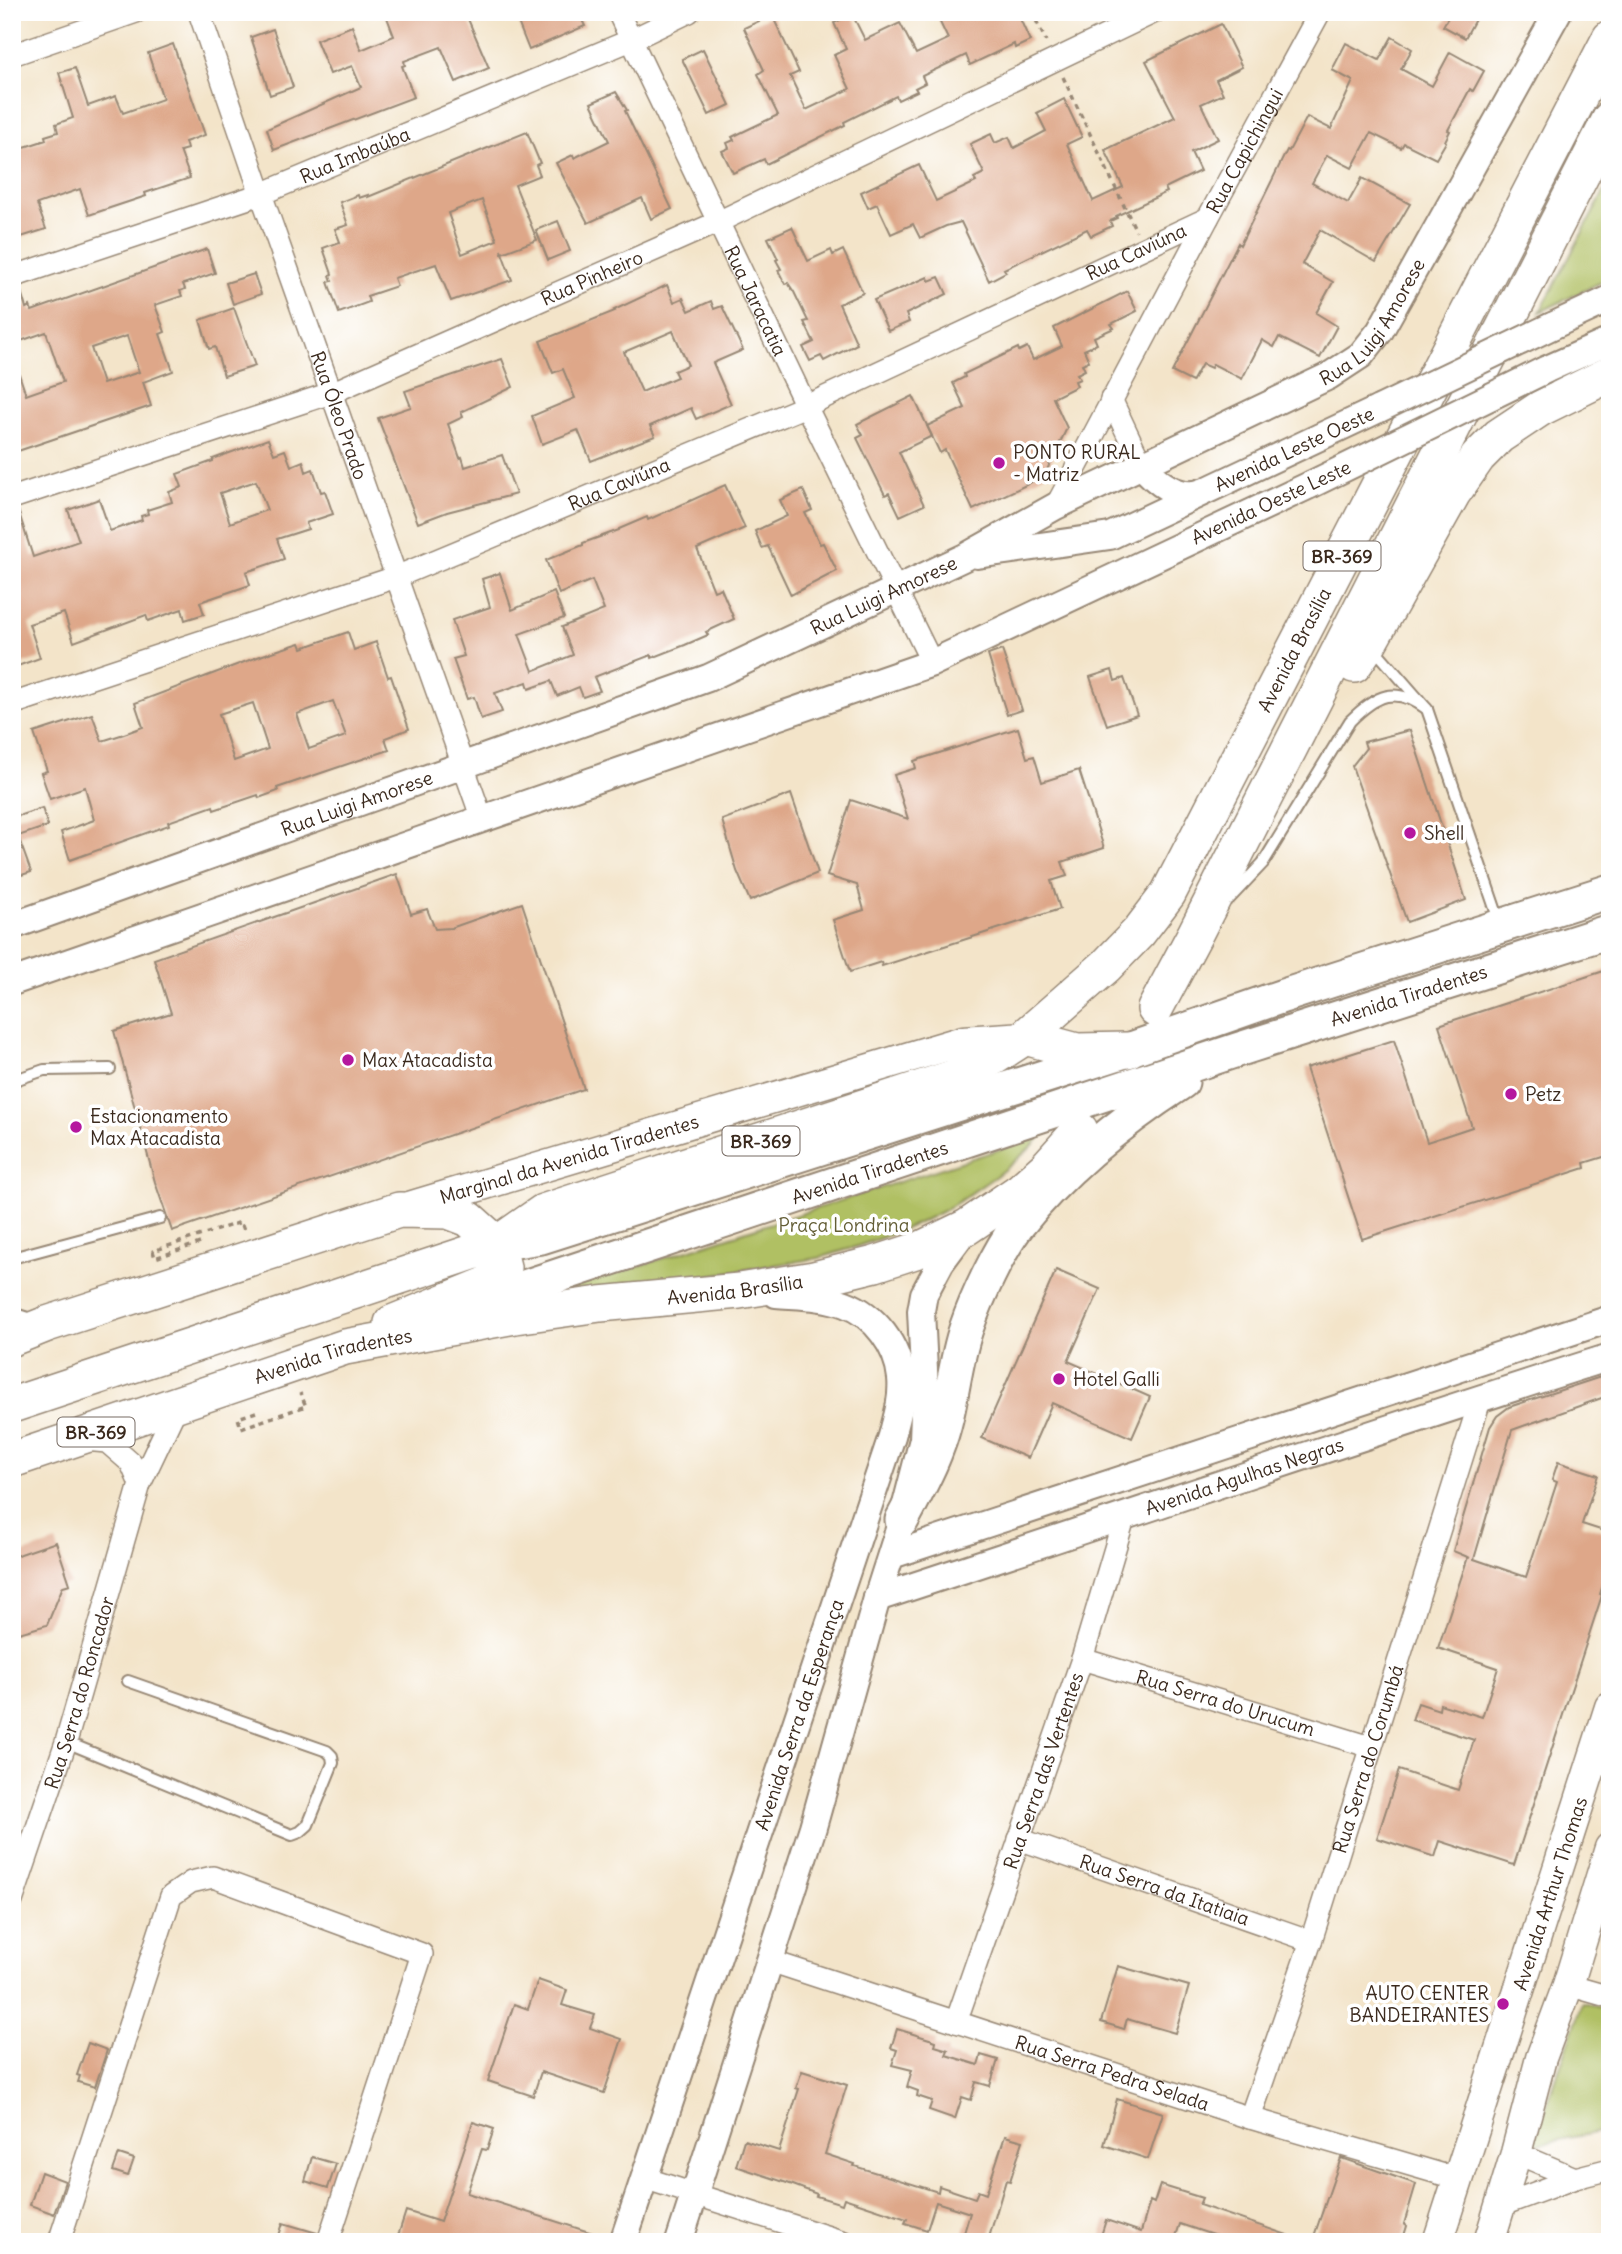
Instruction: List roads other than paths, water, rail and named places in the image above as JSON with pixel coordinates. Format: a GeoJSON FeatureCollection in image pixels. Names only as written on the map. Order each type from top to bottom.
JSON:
{"type":"FeatureCollection","features":[{"type":"Feature","properties":{"kind":"highway","name":"Avenida Brasília"},"geometry":{"type":"LineString","coordinates":[[1025,1037],[1106,966],[1139,932],[1168,894],[1610,38]]}},
{"type":"Feature","properties":{"kind":"highway","name":"Avenida Brasília"},"geometry":{"type":"LineString","coordinates":[[1155,1009],[1610,119]]}},
{"type":"Feature","properties":{"kind":"highway"},"geometry":{"type":"LineString","coordinates":[[1256,813],[1369,643],[1453,493],[1478,457],[1499,436],[1541,408],[1610,374]]}},
{"type":"Feature","properties":{"kind":"highway"},"geometry":{"type":"LineString","coordinates":[[1025,1037],[1077,1051],[1128,1050]]}},
{"type":"Feature","properties":{"kind":"highway","name":"BR-369"},"geometry":{"type":"LineString","coordinates":[[497,1244],[543,1212],[952,1078],[994,1057],[1025,1037]]}},
{"type":"Feature","properties":{"kind":"highway","name":"Avenida Brasília"},"geometry":{"type":"LineString","coordinates":[[345,1347],[540,1312],[739,1291],[814,1279],[875,1264],[921,1249],[967,1227],[1020,1191],[1046,1168],[1080,1130]]}},
{"type":"Feature","properties":{"kind":"highway"},"geometry":{"type":"LineString","coordinates":[[12,1338],[47,1324],[400,1210],[448,1212],[469,1219],[497,1244],[503,1267],[488,1283],[366,1334],[345,1347]]}},
{"type":"Feature","properties":{"kind":"highway","name":"Avenida Tiradentes"},"geometry":{"type":"LineString","coordinates":[[19,1401],[497,1244]]}},
{"type":"Feature","properties":{"kind":"highway","name":"Avenida Tiradentes"},"geometry":{"type":"LineString","coordinates":[[12,1460],[345,1347]]}},
{"type":"Feature","properties":{"kind":"main road","name":"Avenida Tiradentes"},"geometry":{"type":"LineString","coordinates":[[497,1244],[541,1237],[1128,1050],[1283,996],[1610,891]]}},
{"type":"Feature","properties":{"kind":"main road","name":"Avenida Tiradentes"},"geometry":{"type":"LineString","coordinates":[[345,1347],[1230,1053],[1610,931]]}},
{"type":"Feature","properties":{"kind":"main road"},"geometry":{"type":"LineString","coordinates":[[902,1520],[938,1448],[965,1332],[980,1293],[1017,1226],[1067,1172],[1116,1128],[1147,1104],[1230,1053],[1248,1019],[1283,996]]}},
{"type":"Feature","properties":{"kind":"main road","name":"Marginal da Avenida Tiradentes"},"geometry":{"type":"LineString","coordinates":[[400,1210],[962,1041],[1025,1037]]}},
{"type":"Feature","properties":{"kind":"main road","name":"Avenida Arthur Thomas"},"geometry":{"type":"LineString","coordinates":[[1441,2238],[1500,2044],[1521,1988],[1610,1707]]}},
{"type":"Feature","properties":{"kind":"main road"},"geometry":{"type":"LineString","coordinates":[[1489,2242],[1541,2058],[1569,1985],[1610,1848]]}},
{"type":"Feature","properties":{"kind":"main road"},"geometry":{"type":"LineString","coordinates":[[1500,2044],[1541,2058]]}},
{"type":"Feature","properties":{"kind":"street"},"geometry":{"type":"LineString","coordinates":[[12,55],[136,12]]}},
{"type":"Feature","properties":{"kind":"street","name":"Rua Óleo Prado"},"geometry":{"type":"LineString","coordinates":[[199,12],[482,819]]}},
{"type":"Feature","properties":{"kind":"street","name":"Rua Jaracatia"},"geometry":{"type":"LineString","coordinates":[[618,12],[932,663]]}},
{"type":"Feature","properties":{"kind":"street","name":"Rua Imbaúba"},"geometry":{"type":"LineString","coordinates":[[12,277],[261,194],[631,40],[689,12]]}},
{"type":"Feature","properties":{"kind":"street","name":"Rua Pinheiro"},"geometry":{"type":"LineString","coordinates":[[12,498],[331,393],[718,222],[1155,12]]}},
{"type":"Feature","properties":{"kind":"street","name":"Rua Capichingui"},"geometry":{"type":"LineString","coordinates":[[1056,506],[1111,398],[1320,12]]}},
{"type":"Feature","properties":{"kind":"street","name":"Rua Luigi Amorese"},"geometry":{"type":"LineString","coordinates":[[12,926],[708,678],[965,557],[1056,506],[1329,376],[1361,355],[1380,331],[1551,16]]}},
{"type":"Feature","properties":{"kind":"street","name":"Rua Caviúna"},"geometry":{"type":"LineString","coordinates":[[12,704],[396,578],[806,406],[1208,218]]}},
{"type":"Feature","properties":{"kind":"street","name":"Avenida Leste Oeste"},"geometry":{"type":"LineString","coordinates":[[965,557],[1110,536],[1610,299]]}},
{"type":"Feature","properties":{"kind":"street","name":"Avenida Oeste Leste"},"geometry":{"type":"LineString","coordinates":[[932,663],[1610,341]]}},
{"type":"Feature","properties":{"kind":"street"},"geometry":{"type":"LineString","coordinates":[[1111,398],[1142,465],[1154,480],[1173,490],[1195,495],[1213,487]]}},
{"type":"Feature","properties":{"kind":"street"},"geometry":{"type":"LineString","coordinates":[[12,982],[932,663]]}},
{"type":"Feature","properties":{"kind":"street","name":"Avenida Serra da Esperança"},"geometry":{"type":"LineString","coordinates":[[679,2242],[813,1827],[923,1439],[925,1390],[921,1311],[924,1294],[940,1262],[967,1227]]}},
{"type":"Feature","properties":{"kind":"street","name":"Avenida Serra da Esperança"},"geometry":{"type":"LineString","coordinates":[[623,2242],[892,1436],[900,1405],[901,1377],[893,1350],[885,1335],[869,1316],[844,1303],[822,1298],[739,1291]]}},
{"type":"Feature","properties":{"kind":"street","name":"Avenida Agulhas Negras"},"geometry":{"type":"LineString","coordinates":[[892,1555],[1610,1319]]}},
{"type":"Feature","properties":{"kind":"street","name":"Avenida Agulhas Negras"},"geometry":{"type":"LineString","coordinates":[[877,1598],[1481,1397],[1610,1357]]}},
{"type":"Feature","properties":{"kind":"street","name":"Rua Serra do Corumbá"},"geometry":{"type":"LineString","coordinates":[[1251,2118],[1311,1941],[1481,1397]]}},
{"type":"Feature","properties":{"kind":"street","name":"Rua Serra do Roncador"},"geometry":{"type":"LineString","coordinates":[[12,1900],[66,1742],[141,1484],[179,1402]]}},
{"type":"Feature","properties":{"kind":"street"},"geometry":{"type":"LineString","coordinates":[[1254,1436],[1265,1470]]}},
{"type":"Feature","properties":{"kind":"street"},"geometry":{"type":"LineString","coordinates":[[75,1439],[107,1442],[131,1463],[141,1484]]}},
{"type":"Feature","properties":{"kind":"street","name":"Rua Serra das Vertentes"},"geometry":{"type":"LineString","coordinates":[[956,2022],[1082,1659],[1124,1518]]}},
{"type":"Feature","properties":{"kind":"street","name":"Rua Serra do Urucum"},"geometry":{"type":"LineString","coordinates":[[1082,1659],[1371,1747]]}},
{"type":"Feature","properties":{"kind":"street","name":"Rua Serra da Itatiaia"},"geometry":{"type":"LineString","coordinates":[[1019,1839],[1311,1941]]}},
{"type":"Feature","properties":{"kind":"street"},"geometry":{"type":"LineString","coordinates":[[59,2242],[171,1896],[191,1882],[213,1877],[422,1954],[328,2242]]}},
{"type":"Feature","properties":{"kind":"street","name":"Rua Serra Pedra Selada"},"geometry":{"type":"LineString","coordinates":[[769,1961],[1251,2118],[1458,2179]]}},
{"type":"Feature","properties":{"kind":"street"},"geometry":{"type":"LineString","coordinates":[[1569,1985],[1610,1997]]}},
{"type":"Feature","properties":{"kind":"street"},"geometry":{"type":"LineString","coordinates":[[1516,2153],[1575,2178]]}},
{"type":"Feature","properties":{"kind":"street"},"geometry":{"type":"LineString","coordinates":[[1500,2206],[1575,2178],[1610,2169]]}},
{"type":"Feature","properties":{"kind":"street"},"geometry":{"type":"LineString","coordinates":[[644,2178],[844,2242]]}},
{"type":"Feature","properties":{"kind":"lane"},"geometry":{"type":"LineString","coordinates":[[1369,643],[1427,709],[1501,926]]}},
{"type":"Feature","properties":{"kind":"lane"},"geometry":{"type":"LineString","coordinates":[[1195,934],[1263,863],[1350,722],[1368,702],[1392,695],[1412,698],[1427,709]]}},
{"type":"Feature","properties":{"kind":"lane"},"geometry":{"type":"LineString","coordinates":[[12,1080],[44,1070],[110,1069]]}},
{"type":"Feature","properties":{"kind":"lane"},"geometry":{"type":"LineString","coordinates":[[12,1258],[160,1218]]}},
{"type":"Feature","properties":{"kind":"lane"},"geometry":{"type":"LineString","coordinates":[[12,1313],[47,1324]]}},
{"type":"Feature","properties":{"kind":"lane"},"geometry":{"type":"LineString","coordinates":[[66,1742],[292,1835],[309,1825],[333,1763],[332,1756],[327,1751],[128,1681]]}},
{"type":"Feature","properties":{"kind":"place","name":"PONTO RURAL - Matriz"},"geometry":{"type":"Point","coordinates":[999,463]}},
{"type":"Feature","properties":{"kind":"place","name":"Shell"},"geometry":{"type":"Point","coordinates":[1410,833]}},
{"type":"Feature","properties":{"kind":"place","name":"Max Atacadista"},"geometry":{"type":"Point","coordinates":[348,1060]}},
{"type":"Feature","properties":{"kind":"place","name":"Petz"},"geometry":{"type":"Point","coordinates":[1511,1094]}},
{"type":"Feature","properties":{"kind":"place","name":"Estacionamento Max Atacadista"},"geometry":{"type":"Point","coordinates":[76,1127]}},
{"type":"Feature","properties":{"kind":"place","name":"Hotel Galli"},"geometry":{"type":"Point","coordinates":[1059,1379]}},
{"type":"Feature","properties":{"kind":"place","name":"AUTO CENTER BANDEIRANTES"},"geometry":{"type":"Point","coordinates":[1503,2004]}},
{"type":"Feature","properties":{"kind":"park label","name":"Praça Londrina"},"geometry":{"type":"Point","coordinates":[844,1225]}}]}
